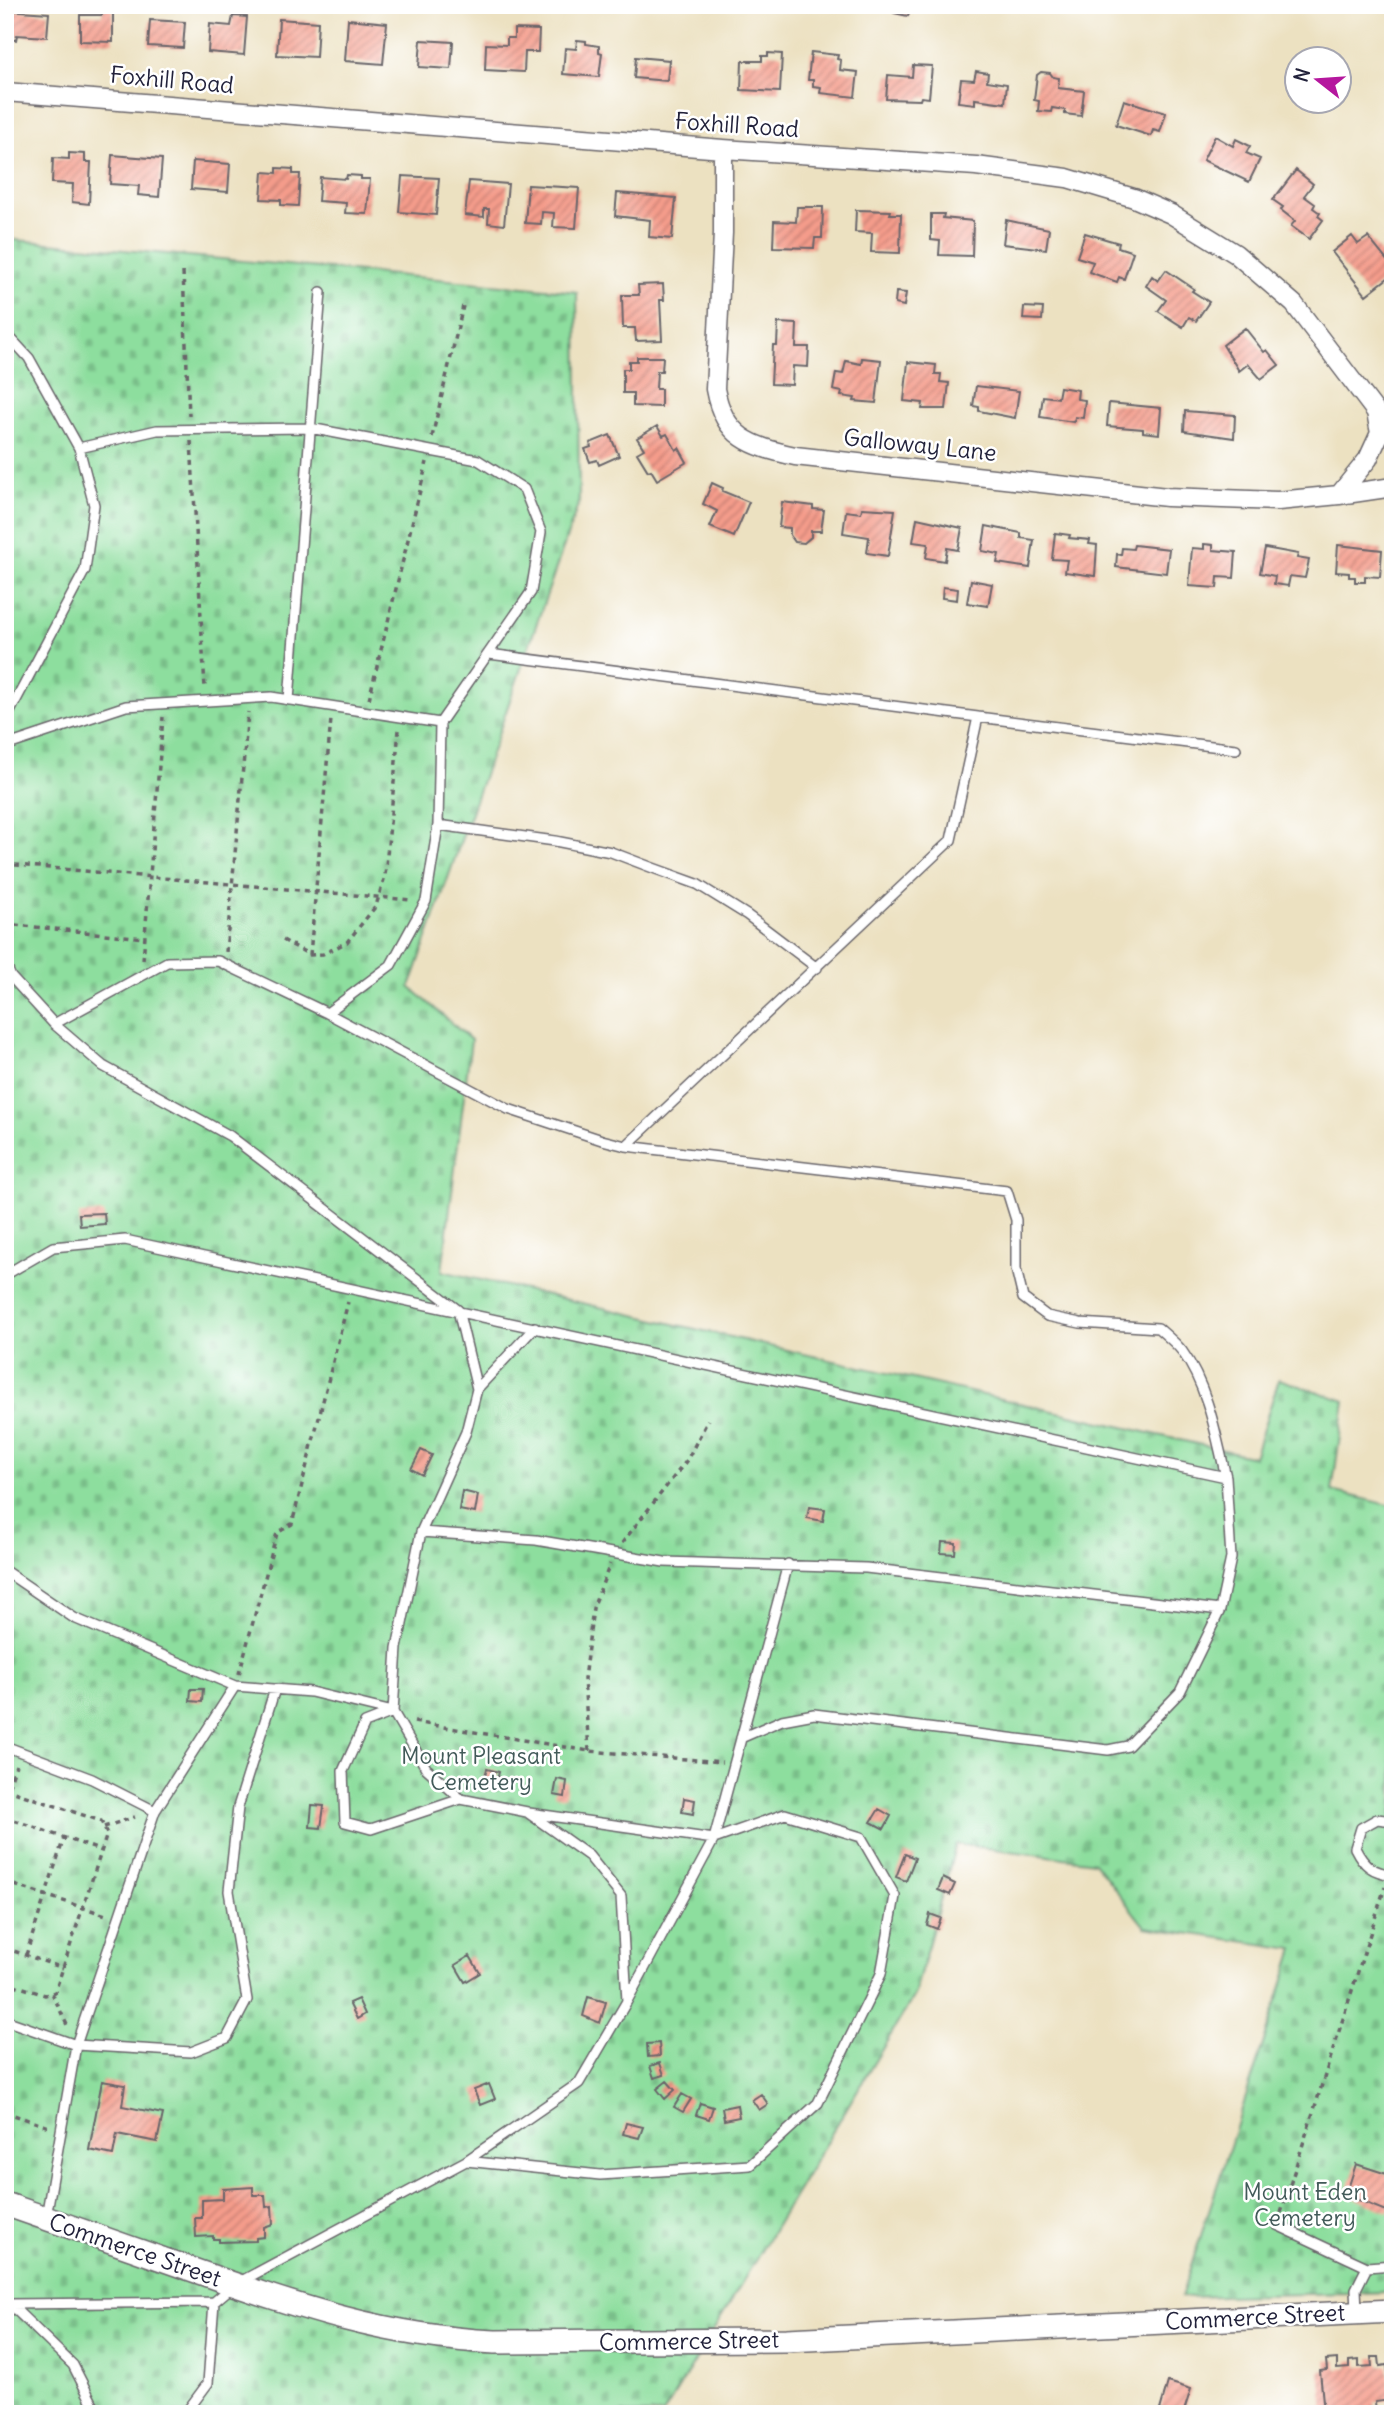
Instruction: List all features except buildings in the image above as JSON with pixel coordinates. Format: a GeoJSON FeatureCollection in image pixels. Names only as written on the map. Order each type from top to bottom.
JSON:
{"type":"FeatureCollection","features":[{"type":"Feature","properties":{"kind":"street","name":"Foxhill Road"},"geometry":{"type":"LineString","coordinates":[[5,92],[723,149],[976,166],[1067,178],[1134,198],[1171,214],[1236,254],[1294,304],[1376,412],[1393,426]]}},
{"type":"Feature","properties":{"kind":"street","name":"Galloway Lane"},"geometry":{"type":"LineString","coordinates":[[723,149],[723,233],[715,389],[718,406],[729,426],[747,443],[795,456],[1167,497],[1278,501],[1393,487]]}},
{"type":"Feature","properties":{"kind":"street"},"geometry":{"type":"LineString","coordinates":[[1339,495],[1368,459],[1380,433],[1376,412]]}},
{"type":"Feature","properties":{"kind":"street","name":"Commerce Street"},"geometry":{"type":"LineString","coordinates":[[5,2204],[234,2285],[341,2319],[381,2329],[453,2340],[787,2340],[1393,2311]]}},
{"type":"Feature","properties":{"kind":"lane"},"geometry":{"type":"LineString","coordinates":[[289,700],[321,292]]}},
{"type":"Feature","properties":{"kind":"lane"},"geometry":{"type":"LineString","coordinates":[[5,332],[29,358],[79,447],[94,505],[85,570],[5,721]]}},
{"type":"Feature","properties":{"kind":"lane"},"geometry":{"type":"LineString","coordinates":[[79,447],[158,430],[310,428],[478,460],[524,489],[541,532],[531,592],[440,723],[438,825],[426,901],[391,965],[327,1013]]}},
{"type":"Feature","properties":{"kind":"lane"},"geometry":{"type":"LineString","coordinates":[[489,654],[1236,749]]}},
{"type":"Feature","properties":{"kind":"lane"},"geometry":{"type":"LineString","coordinates":[[5,746],[126,706],[250,698],[271,697],[440,723]]}},
{"type":"Feature","properties":{"kind":"lane"},"geometry":{"type":"LineString","coordinates":[[626,1146],[951,840],[978,717]]}},
{"type":"Feature","properties":{"kind":"lane"},"geometry":{"type":"LineString","coordinates":[[438,825],[555,841],[611,852],[697,884],[747,915],[817,968]]}},
{"type":"Feature","properties":{"kind":"lane"},"geometry":{"type":"LineString","coordinates":[[54,1024],[167,962],[218,961],[327,1013],[508,1109],[602,1140],[626,1146],[1007,1191],[1016,1220],[1016,1269],[1023,1298],[1047,1316],[1080,1323],[1158,1328],[1182,1352],[1200,1387],[1212,1419],[1226,1477],[1231,1558],[1220,1609],[1180,1692],[1128,1746],[1108,1749],[814,1714],[782,1720],[741,1738]]}},
{"type":"Feature","properties":{"kind":"lane"},"geometry":{"type":"LineString","coordinates":[[5,963],[11,977],[54,1024],[103,1066],[230,1136],[458,1310],[477,1389],[466,1432],[421,1532],[397,1648],[395,1716],[426,1768],[461,1798],[527,1812],[714,1839],[785,1814],[861,1837],[894,1896],[881,1974],[818,2103],[750,2165],[600,2175],[466,2161]]}},
{"type":"Feature","properties":{"kind":"lane"},"geometry":{"type":"LineString","coordinates":[[5,1275],[53,1247],[125,1240],[1226,1477]]}},
{"type":"Feature","properties":{"kind":"lane"},"geometry":{"type":"LineString","coordinates":[[477,1389],[536,1327]]}},
{"type":"Feature","properties":{"kind":"lane"},"geometry":{"type":"LineString","coordinates":[[421,1532],[536,1540],[664,1562],[866,1568],[1220,1609]]}},
{"type":"Feature","properties":{"kind":"lane"},"geometry":{"type":"LineString","coordinates":[[8,2304],[214,2302],[234,2285],[466,2161],[579,2083],[627,2001],[714,1839],[788,1564]]}},
{"type":"Feature","properties":{"kind":"lane"},"geometry":{"type":"LineString","coordinates":[[5,1571],[74,1618],[235,1686],[311,1692],[395,1716]]}},
{"type":"Feature","properties":{"kind":"lane"},"geometry":{"type":"LineString","coordinates":[[46,2218],[76,2045],[155,1811],[235,1686]]}},
{"type":"Feature","properties":{"kind":"lane"},"geometry":{"type":"LineString","coordinates":[[5,2020],[76,2045],[191,2053],[227,2038],[247,2000],[229,1891],[239,1807],[275,1689]]}},
{"type":"Feature","properties":{"kind":"lane"},"geometry":{"type":"LineString","coordinates":[[395,1716],[365,1724],[342,1771],[345,1822],[371,1829],[461,1798]]}},
{"type":"Feature","properties":{"kind":"lane"},"geometry":{"type":"LineString","coordinates":[[5,1746],[92,1779],[155,1811]]}},
{"type":"Feature","properties":{"kind":"lane"},"geometry":{"type":"LineString","coordinates":[[527,1812],[589,1856],[621,1896],[627,2001]]}},
{"type":"Feature","properties":{"kind":"lane"},"geometry":{"type":"LineString","coordinates":[[1391,1875],[1364,1864],[1355,1848],[1361,1828],[1377,1819],[1393,1821]]}},
{"type":"Feature","properties":{"kind":"lane"},"geometry":{"type":"LineString","coordinates":[[1277,2225],[1367,2267],[1393,2264]]}},
{"type":"Feature","properties":{"kind":"lane"},"geometry":{"type":"LineString","coordinates":[[1357,2312],[1356,2289],[1367,2267]]}},
{"type":"Feature","properties":{"kind":"lane"},"geometry":{"type":"LineString","coordinates":[[185,2414],[208,2383],[214,2302]]}},
{"type":"Feature","properties":{"kind":"lane"},"geometry":{"type":"LineString","coordinates":[[8,2304],[73,2365],[98,2414]]}},
{"type":"Feature","properties":{"kind":"path"},"geometry":{"type":"LineString","coordinates":[[183,272],[206,701]]}},
{"type":"Feature","properties":{"kind":"path"},"geometry":{"type":"LineString","coordinates":[[366,711],[463,306]]}},
{"type":"Feature","properties":{"kind":"path"},"geometry":{"type":"LineString","coordinates":[[225,965],[250,698]]}},
{"type":"Feature","properties":{"kind":"path"},"geometry":{"type":"LineString","coordinates":[[141,976],[165,704]]}},
{"type":"Feature","properties":{"kind":"path"},"geometry":{"type":"LineString","coordinates":[[310,955],[332,706]]}},
{"type":"Feature","properties":{"kind":"path"},"geometry":{"type":"LineString","coordinates":[[283,940],[310,955],[323,954],[347,942],[376,906],[385,876],[400,717]]}},
{"type":"Feature","properties":{"kind":"path"},"geometry":{"type":"LineString","coordinates":[[5,864],[426,901]]}},
{"type":"Feature","properties":{"kind":"path"},"geometry":{"type":"LineString","coordinates":[[5,924],[145,938]]}},
{"type":"Feature","properties":{"kind":"path"},"geometry":{"type":"LineString","coordinates":[[235,1686],[277,1533],[292,1524],[352,1288]]}},
{"type":"Feature","properties":{"kind":"path"},"geometry":{"type":"LineString","coordinates":[[589,1751],[584,1679],[593,1608],[614,1553],[687,1460],[708,1420]]}},
{"type":"Feature","properties":{"kind":"path"},"geometry":{"type":"LineString","coordinates":[[395,1716],[589,1751],[734,1763]]}},
{"type":"Feature","properties":{"kind":"path"},"geometry":{"type":"LineString","coordinates":[[5,1796],[20,1752]]}},
{"type":"Feature","properties":{"kind":"path"},"geometry":{"type":"LineString","coordinates":[[5,1982],[45,1995],[55,1993],[107,1834],[101,1821],[6,1789]]}},
{"type":"Feature","properties":{"kind":"path"},"geometry":{"type":"LineString","coordinates":[[104,1827],[155,1811]]}},
{"type":"Feature","properties":{"kind":"path"},"geometry":{"type":"LineString","coordinates":[[5,1817],[102,1851]]}},
{"type":"Feature","properties":{"kind":"path"},"geometry":{"type":"LineString","coordinates":[[26,1955],[64,1838]]}},
{"type":"Feature","properties":{"kind":"path"},"geometry":{"type":"LineString","coordinates":[[1277,2225],[1391,1875]]}},
{"type":"Feature","properties":{"kind":"path"},"geometry":{"type":"LineString","coordinates":[[5,1882],[118,1919]]}},
{"type":"Feature","properties":{"kind":"path"},"geometry":{"type":"LineString","coordinates":[[5,1948],[63,1968]]}},
{"type":"Feature","properties":{"kind":"path"},"geometry":{"type":"LineString","coordinates":[[52,1993],[76,2045]]}},
{"type":"Feature","properties":{"kind":"path"},"geometry":{"type":"LineString","coordinates":[[5,2112],[61,2131]]}},
{"type":"Feature","properties":{"kind":"green space","name":"Mount Pleasant Cemetery"},"geometry":{"type":"Polygon","coordinates":[[[5,239],[577,292],[579,502],[410,987],[471,1040],[442,1271],[1254,1457],[1279,1379],[1345,1401],[1332,1491],[1393,1506],[1393,2292],[1181,2297],[1294,1949],[1145,1927],[1094,1862],[956,1844],[914,1996],[663,2414],[5,2414],[5,239]]]}},
{"type":"Feature","properties":{"kind":"park label","name":"Mount Eden Cemetery"},"geometry":{"type":"Point","coordinates":[1305,2205]}}]}
